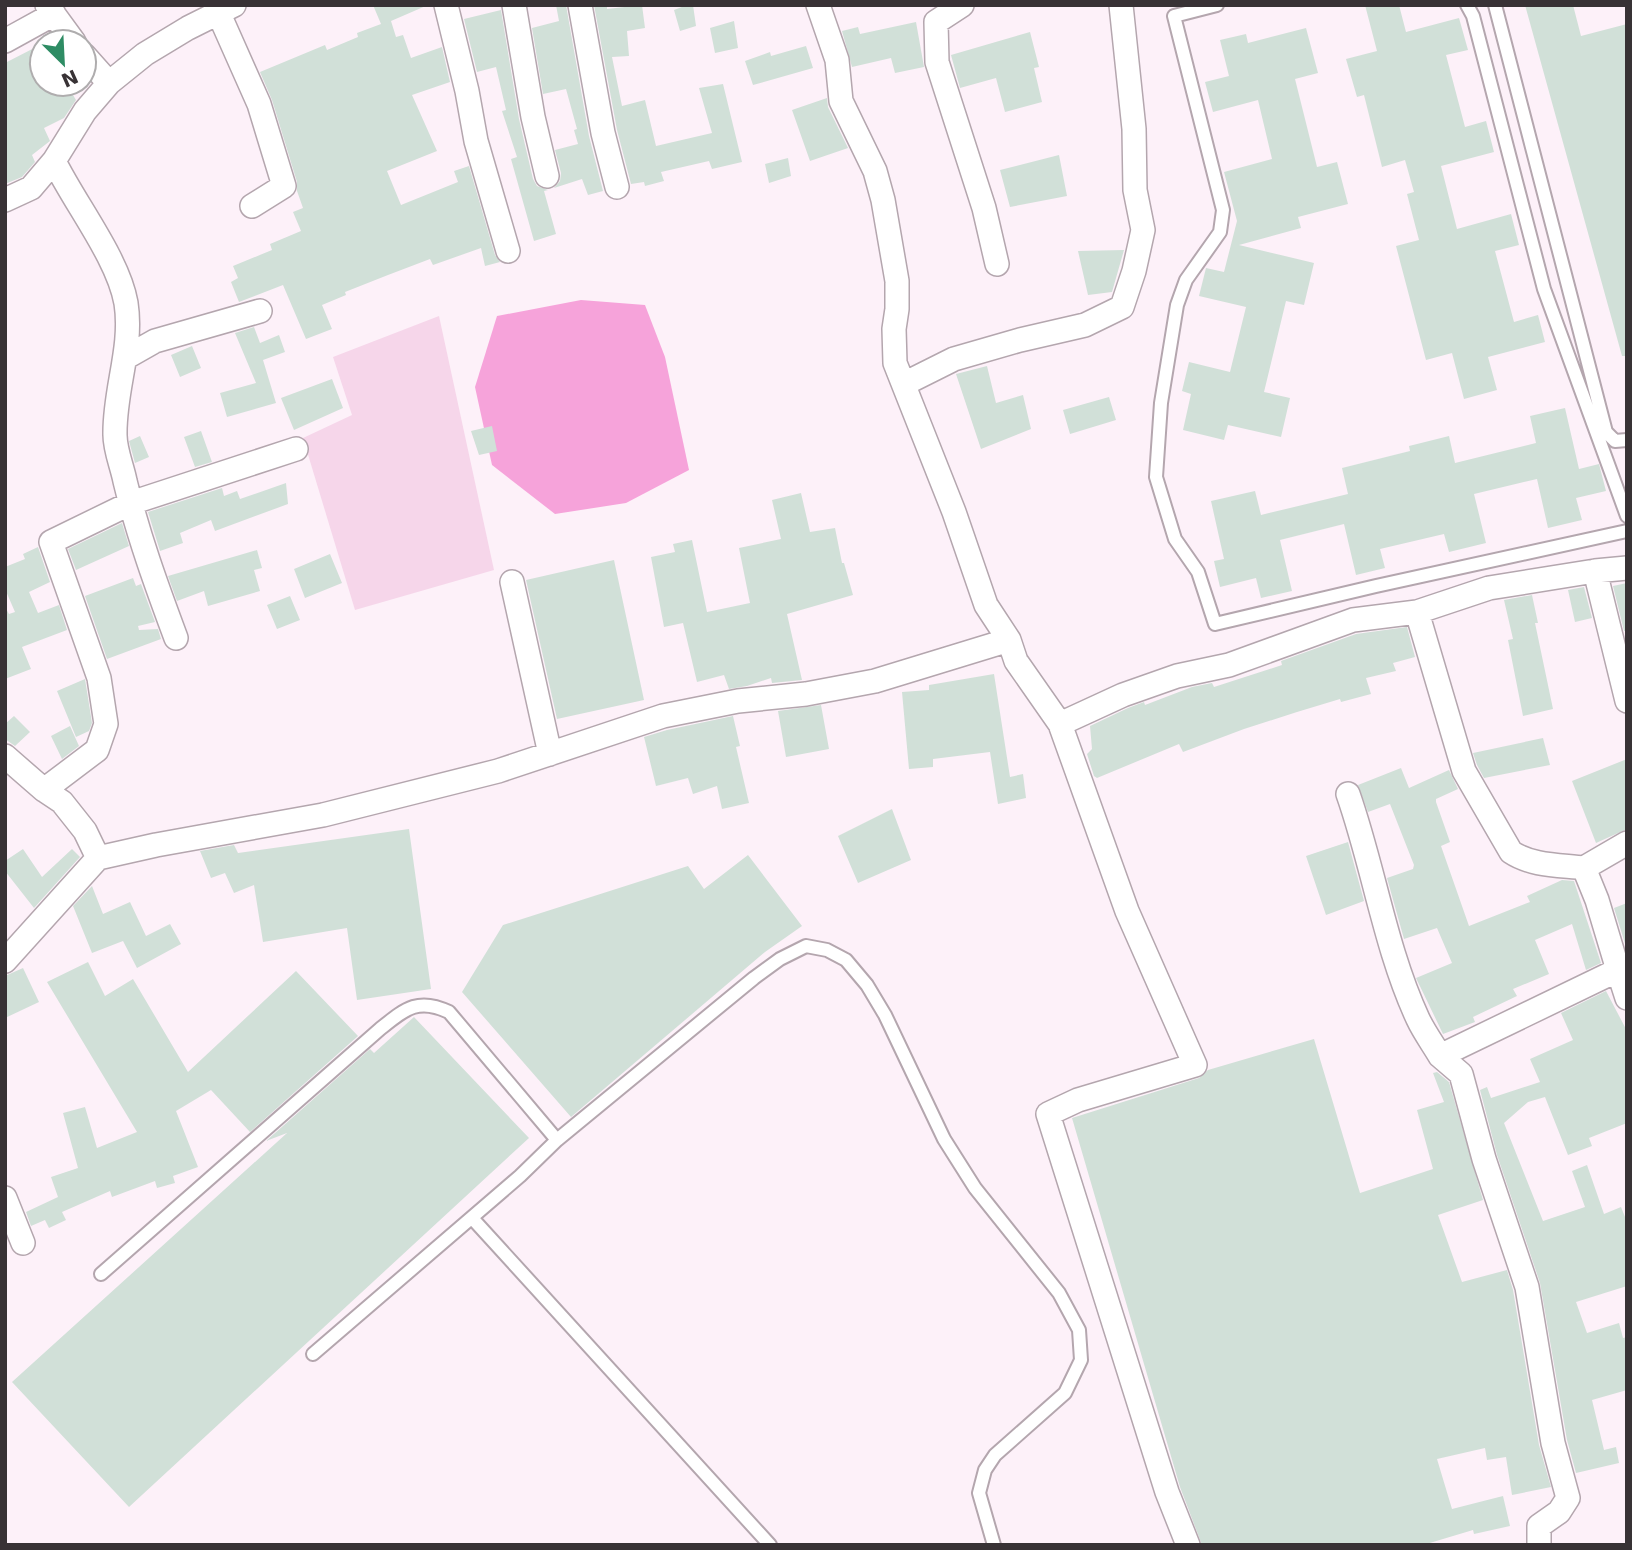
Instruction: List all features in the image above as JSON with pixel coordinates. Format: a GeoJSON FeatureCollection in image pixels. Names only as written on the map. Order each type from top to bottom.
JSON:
{"type":"FeatureCollection","features":[{"type":"Feature","properties":{"kind":"street"},"geometry":{"type":"LineString","coordinates":[[446,5],[476,141],[508,251]]}},
{"type":"Feature","properties":{"kind":"street"},"geometry":{"type":"LineString","coordinates":[[514,5],[533,117],[547,176]]}},
{"type":"Feature","properties":{"kind":"street"},"geometry":{"type":"LineString","coordinates":[[580,5],[603,134],[617,187]]}},
{"type":"Feature","properties":{"kind":"street"},"geometry":{"type":"LineString","coordinates":[[818,5],[837,60],[841,101],[875,171],[883,200],[897,281],[895,363],[954,512],[986,606],[1009,640],[1016,662],[1060,724],[1127,911],[1195,1065],[1078,1100],[1048,1114],[1159,1467],[1188,1545]]}},
{"type":"Feature","properties":{"kind":"street"},"geometry":{"type":"LineString","coordinates":[[962,5],[936,22],[937,62],[984,208],[997,264]]}},
{"type":"Feature","properties":{"kind":"street"},"geometry":{"type":"LineString","coordinates":[[904,384],[954,359],[1085,325],[1122,307],[1134,271],[1143,230],[1135,190],[1134,129],[1121,5]]}},
{"type":"Feature","properties":{"kind":"street"},"geometry":{"type":"LineString","coordinates":[[5,41],[50,10],[64,28]]}},
{"type":"Feature","properties":{"kind":"street"},"geometry":{"type":"LineString","coordinates":[[5,201],[32,188],[54,161],[85,111],[109,83],[145,54],[188,28],[227,10],[284,186],[252,206]]}},
{"type":"Feature","properties":{"kind":"street"},"geometry":{"type":"LineString","coordinates":[[98,71],[109,83]]}},
{"type":"Feature","properties":{"kind":"street"},"geometry":{"type":"LineString","coordinates":[[54,161],[116,271],[126,303],[128,336],[115,409],[115,439],[147,561],[176,638]]}},
{"type":"Feature","properties":{"kind":"street"},"geometry":{"type":"LineString","coordinates":[[125,358],[155,341],[260,311]]}},
{"type":"Feature","properties":{"kind":"street"},"geometry":{"type":"LineString","coordinates":[[44,790],[97,750],[106,724],[99,678],[51,542],[131,503],[296,449]]}},
{"type":"Feature","properties":{"kind":"street"},"geometry":{"type":"LineString","coordinates":[[1060,724],[1123,695],[1177,676],[1229,665],[1353,620],[1417,612],[1489,588],[1627,568]]}},
{"type":"Feature","properties":{"kind":"street"},"geometry":{"type":"LineString","coordinates":[[1595,571],[1627,701]]}},
{"type":"Feature","properties":{"kind":"street"},"geometry":{"type":"LineString","coordinates":[[512,582],[550,754]]}},
{"type":"Feature","properties":{"kind":"street"},"geometry":{"type":"LineString","coordinates":[[1417,612],[1464,771],[1511,852],[1533,862],[1584,868],[1627,843]]}},
{"type":"Feature","properties":{"kind":"street"},"geometry":{"type":"LineString","coordinates":[[5,961],[98,859],[156,845],[323,815],[498,771],[663,716],[738,701],[806,694],[874,681],[1009,640]]}},
{"type":"Feature","properties":{"kind":"street"},"geometry":{"type":"LineString","coordinates":[[5,756],[62,802],[85,831],[98,859]]}},
{"type":"Feature","properties":{"kind":"street"},"geometry":{"type":"LineString","coordinates":[[1348,794],[1364,839],[1389,939],[1418,1019],[1440,1056],[1461,1074],[1484,1159],[1527,1287],[1553,1443],[1568,1498],[1559,1512],[1539,1526],[1539,1545]]}},
{"type":"Feature","properties":{"kind":"street"},"geometry":{"type":"LineString","coordinates":[[1584,868],[1597,900],[1627,998]]}},
{"type":"Feature","properties":{"kind":"street"},"geometry":{"type":"LineString","coordinates":[[1440,1056],[1618,970]]}},
{"type":"Feature","properties":{"kind":"street"},"geometry":{"type":"LineString","coordinates":[[5,1198],[23,1243]]}},
{"type":"Feature","properties":{"kind":"lane"},"geometry":{"type":"LineString","coordinates":[[1217,5],[1174,16],[1223,210],[1220,232],[1186,280],[1177,305],[1161,402],[1156,477],[1175,539],[1198,572],[1215,624],[1627,531]]}},
{"type":"Feature","properties":{"kind":"lane"},"geometry":{"type":"LineString","coordinates":[[1468,5],[1544,289],[1627,516]]}},
{"type":"Feature","properties":{"kind":"lane"},"geometry":{"type":"LineString","coordinates":[[1495,5],[1606,432],[1615,441],[1627,440]]}},
{"type":"Feature","properties":{"kind":"lane"},"geometry":{"type":"LineString","coordinates":[[313,1354],[520,1176],[556,1140],[780,959],[806,946],[827,950],[846,960],[867,985],[885,1015],[944,1139],[975,1188],[1059,1293],[1079,1330],[1081,1360],[1065,1393],[995,1455],[985,1470],[979,1493],[994,1545]]}},
{"type":"Feature","properties":{"kind":"lane"},"geometry":{"type":"LineString","coordinates":[[101,1274],[380,1029],[417,1004],[434,1004],[449,1012],[556,1140]]}},
{"type":"Feature","properties":{"kind":"lane"},"geometry":{"type":"LineString","coordinates":[[472,1218],[769,1545]]}},
{"type":"Feature","properties":{"kind":"shaded area"},"geometry":{"type":"Polygon","coordinates":[[[581,300],[645,305],[665,357],[689,470],[626,503],[555,514],[492,465],[475,387],[497,316],[581,300]]]}},
{"type":"Feature","properties":{"kind":"shaded area"},"geometry":{"type":"Polygon","coordinates":[[[439,316],[494,570],[355,610],[303,438],[352,415],[333,357],[439,316]]]}},
{"type":"Feature","properties":{"kind":"building"},"geometry":{"type":"Polygon","coordinates":[[[373,5],[428,5],[391,21],[396,37],[403,35],[411,58],[442,47],[450,82],[412,95],[437,151],[387,171],[401,205],[458,182],[454,171],[469,166],[495,255],[500,262],[485,266],[481,248],[433,265],[430,259],[345,292],[346,295],[322,305],[332,329],[306,339],[283,285],[239,302],[231,282],[238,278],[233,266],[272,250],[270,244],[301,231],[293,212],[303,208],[297,182],[272,100],[260,72],[325,45],[327,50],[358,37],[357,33],[381,24],[373,5]]]}},
{"type":"Feature","properties":{"kind":"building"},"geometry":{"type":"Polygon","coordinates":[[[556,5],[566,5],[589,136],[603,191],[588,195],[582,179],[554,188],[560,181],[561,173],[555,150],[578,144],[574,130],[577,129],[566,89],[543,94],[532,28],[559,21],[556,5]]]}},
{"type":"Feature","properties":{"kind":"building"},"geometry":{"type":"Polygon","coordinates":[[[594,5],[607,5],[607,9],[642,5],[645,28],[627,31],[629,56],[612,57],[622,106],[645,100],[656,146],[712,133],[699,88],[723,84],[742,162],[712,169],[709,161],[661,172],[664,181],[645,186],[644,182],[631,184],[617,130],[594,5]]]}},
{"type":"Feature","properties":{"kind":"building"},"geometry":{"type":"Polygon","coordinates":[[[693,5],[696,26],[680,31],[674,10],[693,5]]]}},
{"type":"Feature","properties":{"kind":"building"},"geometry":{"type":"Polygon","coordinates":[[[1365,5],[1399,5],[1406,32],[1459,18],[1468,50],[1446,55],[1465,127],[1486,121],[1494,152],[1441,166],[1457,229],[1511,214],[1519,245],[1495,251],[1514,322],[1538,315],[1545,342],[1488,357],[1497,390],[1464,399],[1452,353],[1426,360],[1396,246],[1419,240],[1407,194],[1414,192],[1405,160],[1382,167],[1364,95],[1357,97],[1346,59],[1377,51],[1365,5]]]}},
{"type":"Feature","properties":{"kind":"building"},"geometry":{"type":"Polygon","coordinates":[[[1525,5],[1573,5],[1581,36],[1627,24],[1627,356],[1622,356],[1525,5]]]}},
{"type":"Feature","properties":{"kind":"building"},"geometry":{"type":"Polygon","coordinates":[[[501,10],[519,119],[533,179],[537,186],[548,190],[544,191],[556,234],[534,241],[511,159],[517,157],[502,111],[506,110],[496,67],[477,72],[464,19],[501,10]]]}},
{"type":"Feature","properties":{"kind":"building"},"geometry":{"type":"Polygon","coordinates":[[[734,21],[738,48],[715,53],[710,28],[734,21]]]}},
{"type":"Feature","properties":{"kind":"building"},"geometry":{"type":"Polygon","coordinates":[[[916,22],[924,67],[895,73],[891,58],[852,67],[842,31],[858,27],[860,34],[916,22]]]}},
{"type":"Feature","properties":{"kind":"building"},"geometry":{"type":"Polygon","coordinates":[[[1306,28],[1318,73],[1295,79],[1317,167],[1337,162],[1348,204],[1298,217],[1301,228],[1239,245],[1314,263],[1304,305],[1286,301],[1264,392],[1290,398],[1281,437],[1228,425],[1224,440],[1183,430],[1191,394],[1182,391],[1189,362],[1230,372],[1246,307],[1199,296],[1206,268],[1224,272],[1237,221],[1224,172],[1272,159],[1258,100],[1213,112],[1205,82],[1229,76],[1220,40],[1246,34],[1248,43],[1306,28]]]}},
{"type":"Feature","properties":{"kind":"building"},"geometry":{"type":"Polygon","coordinates":[[[1030,32],[1039,67],[1034,68],[1042,102],[1005,112],[996,78],[960,88],[951,55],[1030,32]]]}},
{"type":"Feature","properties":{"kind":"building"},"geometry":{"type":"Polygon","coordinates":[[[806,46],[813,68],[753,85],[745,61],[770,52],[771,56],[806,46]]]}},
{"type":"Feature","properties":{"kind":"building"},"geometry":{"type":"Polygon","coordinates":[[[28,51],[28,98],[76,100],[64,118],[44,128],[50,141],[32,155],[35,162],[22,177],[5,184],[5,63],[28,51]]]}},
{"type":"Feature","properties":{"kind":"building"},"geometry":{"type":"Polygon","coordinates":[[[827,98],[828,107],[848,148],[810,161],[792,110],[827,98]]]}},
{"type":"Feature","properties":{"kind":"building"},"geometry":{"type":"Polygon","coordinates":[[[1059,155],[1067,196],[1010,207],[1000,170],[1059,155]]]}},
{"type":"Feature","properties":{"kind":"building"},"geometry":{"type":"Polygon","coordinates":[[[788,158],[791,176],[769,183],[765,164],[788,158]]]}},
{"type":"Feature","properties":{"kind":"building"},"geometry":{"type":"Polygon","coordinates":[[[1124,250],[1112,292],[1088,295],[1078,251],[1124,250]]]}},
{"type":"Feature","properties":{"kind":"building"},"geometry":{"type":"Polygon","coordinates":[[[254,327],[260,343],[279,335],[285,352],[263,360],[276,403],[227,417],[220,393],[256,383],[235,333],[254,327]]]}},
{"type":"Feature","properties":{"kind":"building"},"geometry":{"type":"Polygon","coordinates":[[[192,346],[201,368],[180,377],[171,355],[192,346]]]}},
{"type":"Feature","properties":{"kind":"building"},"geometry":{"type":"Polygon","coordinates":[[[987,366],[996,403],[1023,395],[1031,429],[981,449],[956,374],[987,366]]]}},
{"type":"Feature","properties":{"kind":"building"},"geometry":{"type":"Polygon","coordinates":[[[332,379],[343,408],[294,430],[281,398],[332,379]]]}},
{"type":"Feature","properties":{"kind":"building"},"geometry":{"type":"Polygon","coordinates":[[[1109,397],[1116,420],[1070,434],[1063,410],[1109,397]]]}},
{"type":"Feature","properties":{"kind":"building"},"geometry":{"type":"Polygon","coordinates":[[[1565,408],[1579,469],[1599,464],[1606,491],[1576,498],[1582,520],[1548,528],[1537,479],[1474,494],[1486,543],[1449,552],[1444,534],[1380,549],[1385,568],[1356,575],[1344,524],[1280,540],[1292,591],[1261,598],[1256,578],[1220,587],[1214,561],[1224,559],[1211,501],[1255,491],[1261,515],[1348,494],[1342,468],[1410,451],[1409,446],[1449,436],[1455,463],[1536,443],[1530,416],[1565,408]]]}},
{"type":"Feature","properties":{"kind":"building"},"geometry":{"type":"Polygon","coordinates":[[[492,426],[497,451],[479,455],[471,431],[492,426]]]}},
{"type":"Feature","properties":{"kind":"building"},"geometry":{"type":"Polygon","coordinates":[[[201,431],[212,462],[195,467],[184,437],[201,431]]]}},
{"type":"Feature","properties":{"kind":"building"},"geometry":{"type":"Polygon","coordinates":[[[140,436],[149,457],[135,463],[129,441],[140,436]]]}},
{"type":"Feature","properties":{"kind":"building"},"geometry":{"type":"Polygon","coordinates":[[[286,483],[288,504],[215,531],[211,520],[180,533],[183,543],[160,551],[148,512],[222,488],[224,496],[237,491],[240,499],[286,483]]]}},
{"type":"Feature","properties":{"kind":"building"},"geometry":{"type":"Polygon","coordinates":[[[801,493],[810,532],[835,528],[842,563],[853,595],[787,614],[802,680],[772,683],[771,678],[729,689],[724,675],[697,682],[683,623],[664,627],[651,557],[675,552],[673,544],[692,540],[707,612],[750,603],[739,548],[781,539],[772,500],[801,493]]]}},
{"type":"Feature","properties":{"kind":"building"},"geometry":{"type":"Polygon","coordinates":[[[122,523],[129,546],[76,570],[68,549],[122,523]]]}},
{"type":"Feature","properties":{"kind":"building"},"geometry":{"type":"Polygon","coordinates":[[[38,547],[50,582],[29,592],[38,613],[59,605],[67,630],[22,647],[31,669],[5,679],[5,607],[9,614],[15,612],[5,589],[5,567],[25,559],[23,554],[38,547]]]}},
{"type":"Feature","properties":{"kind":"building"},"geometry":{"type":"Polygon","coordinates":[[[257,550],[262,568],[254,570],[260,591],[208,606],[204,591],[177,601],[168,576],[257,550]]]}},
{"type":"Feature","properties":{"kind":"building"},"geometry":{"type":"Polygon","coordinates":[[[330,554],[342,583],[305,598],[294,569],[330,554]]]}},
{"type":"Feature","properties":{"kind":"building"},"geometry":{"type":"Polygon","coordinates":[[[614,560],[644,700],[557,719],[526,580],[614,560]]]}},
{"type":"Feature","properties":{"kind":"building"},"geometry":{"type":"Polygon","coordinates":[[[133,578],[136,586],[141,584],[155,622],[138,626],[139,630],[158,629],[161,639],[107,659],[85,596],[133,578]]]}},
{"type":"Feature","properties":{"kind":"building"},"geometry":{"type":"Polygon","coordinates":[[[1627,583],[1627,631],[1624,631],[1613,586],[1627,583]]]}},
{"type":"Feature","properties":{"kind":"building"},"geometry":{"type":"Polygon","coordinates":[[[1584,587],[1592,618],[1575,622],[1568,590],[1584,587]]]}},
{"type":"Feature","properties":{"kind":"building"},"geometry":{"type":"Polygon","coordinates":[[[1532,595],[1538,623],[1535,623],[1553,709],[1523,716],[1508,640],[1513,639],[1504,600],[1532,595]]]}},
{"type":"Feature","properties":{"kind":"building"},"geometry":{"type":"Polygon","coordinates":[[[290,596],[300,620],[277,629],[267,605],[290,596]]]}},
{"type":"Feature","properties":{"kind":"building"},"geometry":{"type":"Polygon","coordinates":[[[1407,627],[1415,657],[1393,663],[1396,671],[1366,678],[1371,694],[1341,702],[1340,699],[1297,712],[1183,752],[1179,744],[1097,778],[1094,776],[1087,754],[1092,749],[1090,726],[1144,702],[1145,705],[1192,687],[1212,683],[1214,687],[1282,665],[1281,661],[1356,634],[1407,627]]]}},
{"type":"Feature","properties":{"kind":"building"},"geometry":{"type":"Polygon","coordinates":[[[994,674],[1010,777],[1023,774],[1026,798],[998,804],[990,752],[933,759],[933,767],[909,769],[902,692],[929,690],[929,685],[994,674]]]}},
{"type":"Feature","properties":{"kind":"building"},"geometry":{"type":"Polygon","coordinates":[[[85,679],[92,723],[89,731],[76,737],[57,691],[85,679]]]}},
{"type":"Feature","properties":{"kind":"building"},"geometry":{"type":"Polygon","coordinates":[[[821,705],[829,749],[786,757],[778,711],[821,705]]]}},
{"type":"Feature","properties":{"kind":"building"},"geometry":{"type":"Polygon","coordinates":[[[14,716],[30,732],[15,746],[5,739],[5,724],[14,716]]]}},
{"type":"Feature","properties":{"kind":"building"},"geometry":{"type":"Polygon","coordinates":[[[733,716],[740,746],[736,747],[749,803],[722,809],[717,786],[693,794],[688,778],[656,786],[644,737],[733,716]]]}},
{"type":"Feature","properties":{"kind":"building"},"geometry":{"type":"Polygon","coordinates":[[[70,726],[79,746],[62,759],[51,736],[70,726]]]}},
{"type":"Feature","properties":{"kind":"building"},"geometry":{"type":"Polygon","coordinates":[[[1543,738],[1550,765],[1484,778],[1473,753],[1543,738]]]}},
{"type":"Feature","properties":{"kind":"building"},"geometry":{"type":"Polygon","coordinates":[[[1627,759],[1627,829],[1596,843],[1572,781],[1627,759]]]}},
{"type":"Feature","properties":{"kind":"building"},"geometry":{"type":"Polygon","coordinates":[[[1401,768],[1409,788],[1449,770],[1458,789],[1436,799],[1436,802],[1450,842],[1441,846],[1469,926],[1530,902],[1527,896],[1562,880],[1574,881],[1601,963],[1586,970],[1572,924],[1535,940],[1549,974],[1513,989],[1517,996],[1473,1017],[1475,1022],[1443,1034],[1416,978],[1452,963],[1437,928],[1404,939],[1387,878],[1413,869],[1414,865],[1390,804],[1368,812],[1358,785],[1401,768]]]}},
{"type":"Feature","properties":{"kind":"building"},"geometry":{"type":"Polygon","coordinates":[[[892,809],[911,860],[858,883],[838,836],[892,809]]]}},
{"type":"Feature","properties":{"kind":"building"},"geometry":{"type":"Polygon","coordinates":[[[409,829],[431,989],[357,1000],[347,928],[263,942],[254,885],[234,893],[225,873],[211,878],[200,851],[234,845],[238,853],[409,829]]]}},
{"type":"Feature","properties":{"kind":"building"},"geometry":{"type":"Polygon","coordinates":[[[1348,842],[1364,901],[1326,915],[1306,856],[1348,842]]]}},
{"type":"Feature","properties":{"kind":"building"},"geometry":{"type":"Polygon","coordinates":[[[23,849],[42,877],[72,849],[80,857],[34,908],[5,871],[5,861],[23,849]]]}},
{"type":"Feature","properties":{"kind":"building"},"geometry":{"type":"Polygon","coordinates":[[[748,855],[802,926],[765,952],[571,1117],[462,992],[503,925],[688,866],[704,889],[748,855]]]}},
{"type":"Feature","properties":{"kind":"building"},"geometry":{"type":"Polygon","coordinates":[[[92,886],[103,914],[130,902],[146,936],[170,924],[181,944],[137,968],[123,941],[92,953],[73,906],[92,886]]]}},
{"type":"Feature","properties":{"kind":"building"},"geometry":{"type":"Polygon","coordinates":[[[1627,903],[1627,950],[1614,908],[1627,903]]]}},
{"type":"Feature","properties":{"kind":"building"},"geometry":{"type":"Polygon","coordinates":[[[88,962],[105,996],[133,979],[188,1072],[296,971],[358,1036],[250,1132],[211,1090],[176,1111],[198,1167],[173,1176],[175,1183],[157,1188],[155,1181],[112,1197],[110,1191],[62,1212],[66,1220],[49,1228],[45,1220],[31,1226],[26,1212],[58,1197],[51,1177],[78,1168],[63,1113],[85,1107],[97,1148],[137,1132],[47,982],[88,962]]]}},
{"type":"Feature","properties":{"kind":"building"},"geometry":{"type":"Polygon","coordinates":[[[23,968],[39,1002],[5,1018],[5,976],[23,968]]]}},
{"type":"Feature","properties":{"kind":"building"},"geometry":{"type":"Polygon","coordinates":[[[1606,991],[1627,1031],[1627,1123],[1589,1138],[1592,1146],[1568,1155],[1545,1097],[1528,1102],[1504,1123],[1543,1221],[1585,1207],[1572,1171],[1587,1165],[1604,1214],[1621,1207],[1627,1222],[1627,1286],[1576,1302],[1587,1333],[1619,1323],[1623,1338],[1627,1337],[1627,1390],[1592,1400],[1604,1450],[1616,1447],[1619,1463],[1576,1473],[1567,1440],[1540,1283],[1497,1155],[1480,1090],[1487,1087],[1491,1098],[1540,1082],[1530,1059],[1573,1040],[1561,1013],[1606,991]]]}},
{"type":"Feature","properties":{"kind":"building"},"geometry":{"type":"Polygon","coordinates":[[[414,1017],[529,1138],[129,1507],[12,1382],[287,1133],[266,1141],[370,1049],[374,1053],[414,1017]]]}},
{"type":"Feature","properties":{"kind":"building"},"geometry":{"type":"Polygon","coordinates":[[[1314,1039],[1360,1193],[1433,1169],[1417,1110],[1444,1102],[1433,1073],[1437,1072],[1449,1082],[1483,1200],[1438,1215],[1462,1282],[1507,1270],[1513,1290],[1539,1445],[1551,1487],[1512,1495],[1506,1457],[1487,1460],[1485,1448],[1437,1459],[1452,1509],[1503,1496],[1510,1526],[1474,1534],[1473,1530],[1423,1545],[1202,1545],[1180,1487],[1072,1118],[1199,1078],[1208,1070],[1314,1039]]]}}]}
